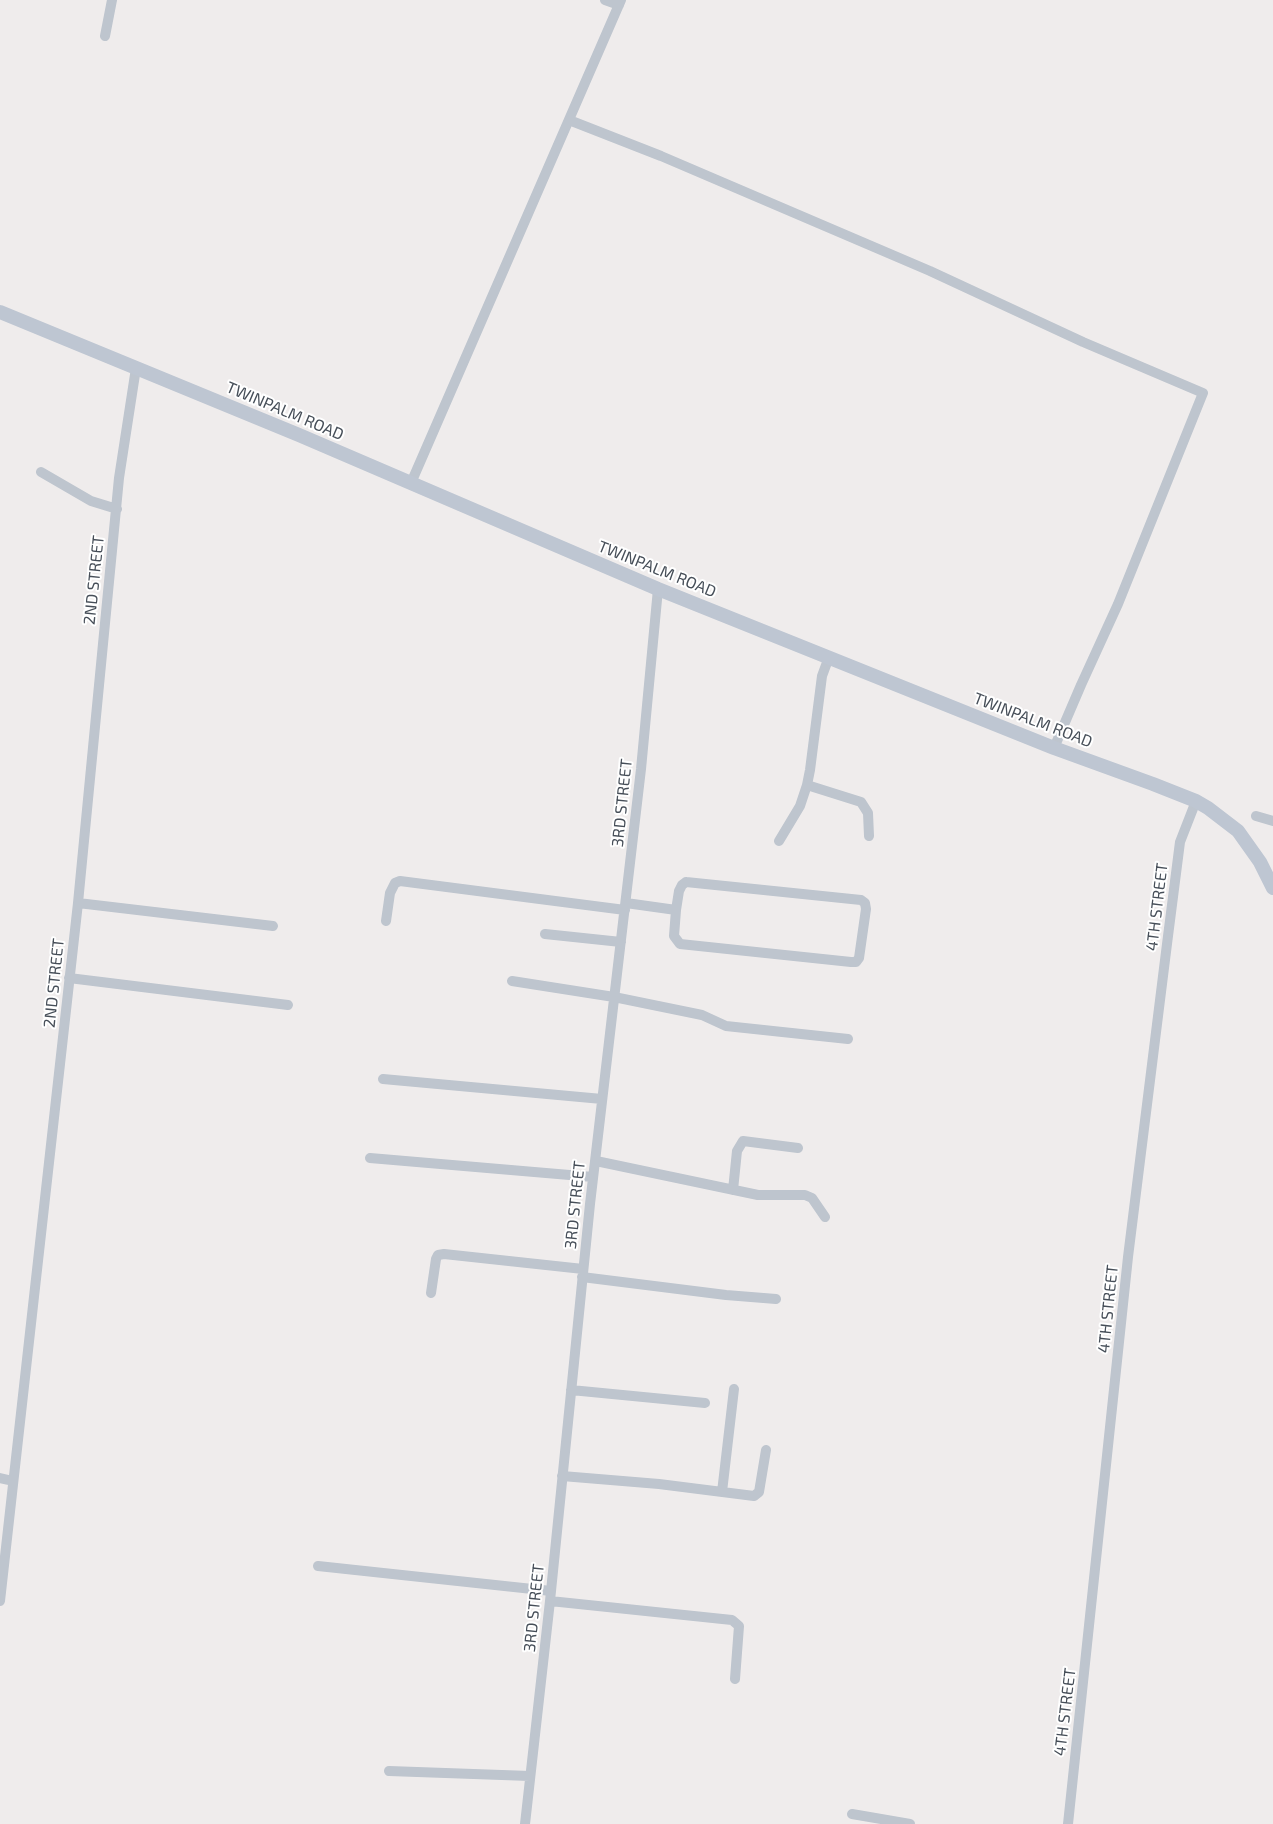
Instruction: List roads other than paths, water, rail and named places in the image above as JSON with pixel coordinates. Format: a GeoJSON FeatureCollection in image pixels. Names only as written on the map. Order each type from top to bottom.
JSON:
{"type":"FeatureCollection","features":[{"type":"Feature","properties":{"kind":"main road","name":"TWINPALM ROAD"},"geometry":{"type":"LineString","coordinates":[[0,312],[658,589],[1054,748],[1196,801],[1238,831],[1260,862],[1273,888]]}},
{"type":"Feature","properties":{"kind":"street"},"geometry":{"type":"LineString","coordinates":[[106,36],[112,0]]}},
{"type":"Feature","properties":{"kind":"street"},"geometry":{"type":"LineString","coordinates":[[411,484],[620,3],[605,0]]}},
{"type":"Feature","properties":{"kind":"street"},"geometry":{"type":"LineString","coordinates":[[569,120],[661,156],[930,271],[1083,342],[1203,393],[1118,604],[1080,685],[1054,748]]}},
{"type":"Feature","properties":{"kind":"street","name":"2ND STREET"},"geometry":{"type":"LineString","coordinates":[[0,1601],[78,903],[119,478],[136,368]]}},
{"type":"Feature","properties":{"kind":"street"},"geometry":{"type":"LineString","coordinates":[[41,472],[91,501],[117,509]]}},
{"type":"Feature","properties":{"kind":"street","name":"3RD STREET"},"geometry":{"type":"LineString","coordinates":[[525,1824],[593,1177],[641,769],[658,589]]}},
{"type":"Feature","properties":{"kind":"street"},"geometry":{"type":"LineString","coordinates":[[779,841],[800,806],[807,785],[822,676],[829,657]]}},
{"type":"Feature","properties":{"kind":"street"},"geometry":{"type":"LineString","coordinates":[[807,785],[861,802],[868,812],[869,836]]}},
{"type":"Feature","properties":{"kind":"street","name":"4TH STREET"},"geometry":{"type":"LineString","coordinates":[[1068,1824],[1128,1257],[1167,944],[1180,842],[1196,801]]}},
{"type":"Feature","properties":{"kind":"street"},"geometry":{"type":"LineString","coordinates":[[1256,816],[1273,821]]}},
{"type":"Feature","properties":{"kind":"street"},"geometry":{"type":"LineString","coordinates":[[386,921],[390,893],[396,883],[400,881],[676,910]]}},
{"type":"Feature","properties":{"kind":"street"},"geometry":{"type":"LineString","coordinates":[[686,882],[861,900],[865,903],[866,909],[859,958],[856,962],[680,944],[674,936],[676,910],[679,891],[682,884],[686,882]]}},
{"type":"Feature","properties":{"kind":"street"},"geometry":{"type":"LineString","coordinates":[[78,903],[273,926]]}},
{"type":"Feature","properties":{"kind":"street"},"geometry":{"type":"LineString","coordinates":[[545,934],[621,942]]}},
{"type":"Feature","properties":{"kind":"street"},"geometry":{"type":"LineString","coordinates":[[69,978],[288,1005]]}},
{"type":"Feature","properties":{"kind":"street"},"geometry":{"type":"LineString","coordinates":[[512,981],[614,997],[702,1015],[726,1026],[848,1039]]}},
{"type":"Feature","properties":{"kind":"street"},"geometry":{"type":"LineString","coordinates":[[384,1079],[602,1099]]}},
{"type":"Feature","properties":{"kind":"street"},"geometry":{"type":"LineString","coordinates":[[733,1190],[737,1151],[743,1140],[798,1148]]}},
{"type":"Feature","properties":{"kind":"street"},"geometry":{"type":"LineString","coordinates":[[370,1158],[593,1177]]}},
{"type":"Feature","properties":{"kind":"street"},"geometry":{"type":"LineString","coordinates":[[596,1161],[758,1195],[805,1195],[812,1198],[825,1217]]}},
{"type":"Feature","properties":{"kind":"street"},"geometry":{"type":"LineString","coordinates":[[431,1293],[436,1259],[438,1255],[444,1254],[726,1295],[776,1299]]}},
{"type":"Feature","properties":{"kind":"street"},"geometry":{"type":"LineString","coordinates":[[722,1492],[734,1389]]}},
{"type":"Feature","properties":{"kind":"street"},"geometry":{"type":"LineString","coordinates":[[571,1390],[706,1403]]}},
{"type":"Feature","properties":{"kind":"street"},"geometry":{"type":"LineString","coordinates":[[562,1476],[659,1484],[757,1496],[766,1450]]}},
{"type":"Feature","properties":{"kind":"street"},"geometry":{"type":"LineString","coordinates":[[0,1478],[13,1482]]}},
{"type":"Feature","properties":{"kind":"street"},"geometry":{"type":"LineString","coordinates":[[318,1566],[732,1620],[739,1626],[735,1679]]}},
{"type":"Feature","properties":{"kind":"street"},"geometry":{"type":"LineString","coordinates":[[389,1771],[530,1776]]}},
{"type":"Feature","properties":{"kind":"street"},"geometry":{"type":"LineString","coordinates":[[852,1814],[910,1824]]}}]}
